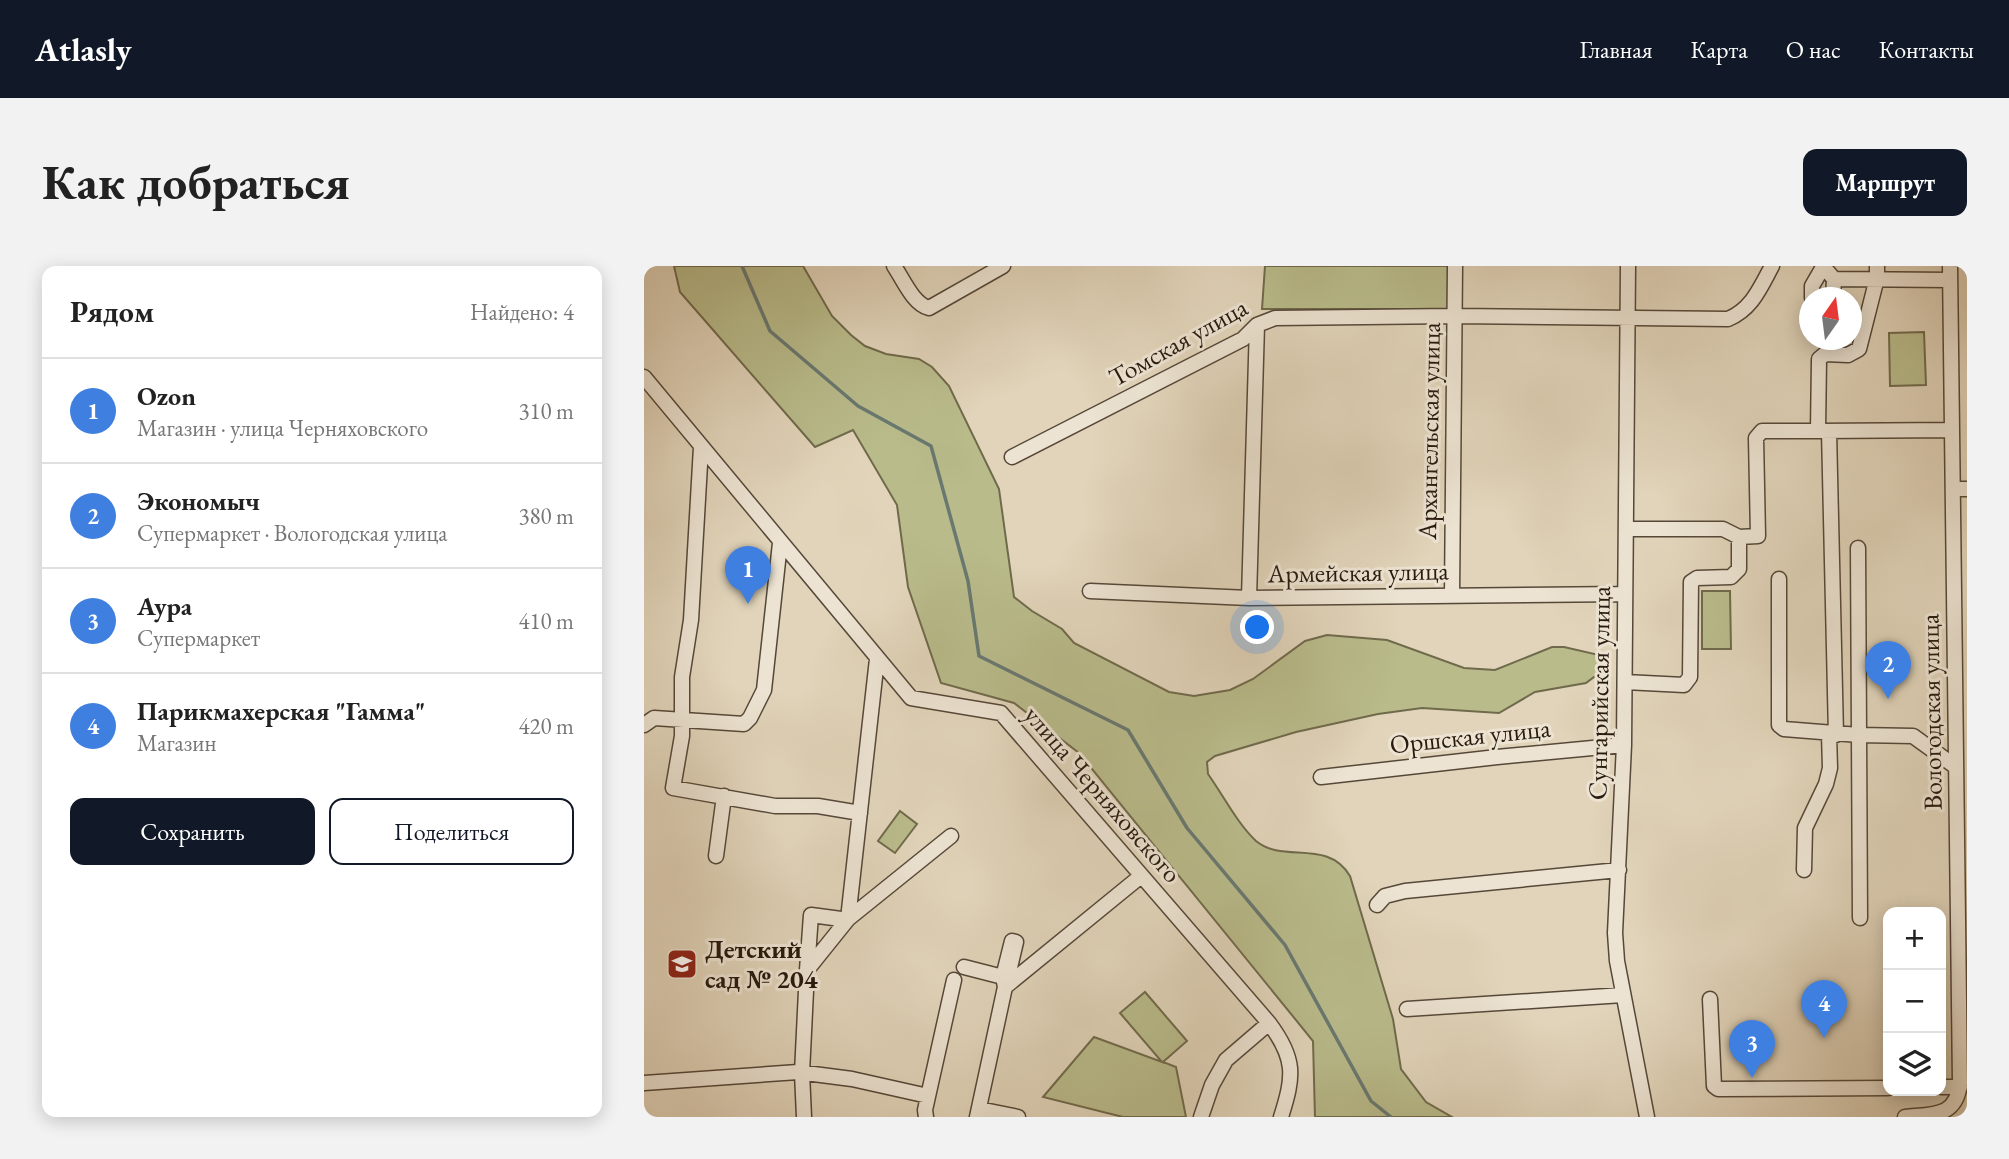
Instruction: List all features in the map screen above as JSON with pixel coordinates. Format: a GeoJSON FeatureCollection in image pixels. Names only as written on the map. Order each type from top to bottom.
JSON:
{"type":"FeatureCollection","features":[{"type":"Feature","properties":{"kind":"street"},"geometry":{"type":"LineString","coordinates":[[894,266],[922,306],[929,308],[1003,266]]}},
{"type":"Feature","properties":{"kind":"street","name":"Архангельская улица"},"geometry":{"type":"LineString","coordinates":[[1452,596],[1455,266]]}},
{"type":"Feature","properties":{"kind":"street","name":"Сунгарийская улица"},"geometry":{"type":"LineString","coordinates":[[1628,266],[1624,745],[1615,933],[1617,961],[1647,1117]]}},
{"type":"Feature","properties":{"kind":"street","name":"Томская улица"},"geometry":{"type":"LineString","coordinates":[[1012,457],[1243,339],[1257,325],[1275,318],[1455,316],[1728,320],[1751,304],[1772,266]]}},
{"type":"Feature","properties":{"kind":"street"},"geometry":{"type":"LineString","coordinates":[[1812,287],[1823,267],[1834,279],[1834,287]]}},
{"type":"Feature","properties":{"kind":"street"},"geometry":{"type":"LineString","coordinates":[[1834,279],[1877,272],[1950,273]]}},
{"type":"Feature","properties":{"kind":"street"},"geometry":{"type":"LineString","coordinates":[[1804,870],[1805,828],[1810,812],[1826,784],[1833,734],[1819,359],[1825,354],[1848,355],[1858,349],[1877,272]]}},
{"type":"Feature","properties":{"kind":"street","name":"Вологодская улица"},"geometry":{"type":"LineString","coordinates":[[1950,273],[1952,430],[1960,489],[1961,729],[1956,768],[1962,802],[1962,1094]]}},
{"type":"Feature","properties":{"kind":"street"},"geometry":{"type":"LineString","coordinates":[[1951,307],[1967,306]]}},
{"type":"Feature","properties":{"kind":"street"},"geometry":{"type":"LineString","coordinates":[[1249,598],[1257,325]]}},
{"type":"Feature","properties":{"kind":"street","name":"улица Черняховского"},"geometry":{"type":"LineString","coordinates":[[644,377],[911,698],[1001,713],[1269,1023],[1283,1041],[1290,1058],[1292,1074],[1281,1117]]}},
{"type":"Feature","properties":{"kind":"street"},"geometry":{"type":"LineString","coordinates":[[1626,529],[1723,529],[1739,537],[1758,536],[1756,438],[1762,431],[1952,430]]}},
{"type":"Feature","properties":{"kind":"street"},"geometry":{"type":"LineString","coordinates":[[701,447],[691,620],[682,677],[682,736],[673,788],[775,806],[818,806],[860,813]]}},
{"type":"Feature","properties":{"kind":"street"},"geometry":{"type":"LineString","coordinates":[[1625,682],[1685,685],[1690,677],[1691,582],[1698,578],[1731,577],[1740,569],[1739,537]]}},
{"type":"Feature","properties":{"kind":"street"},"geometry":{"type":"LineString","coordinates":[[647,720],[744,724],[750,718],[764,690],[780,543]]}},
{"type":"Feature","properties":{"kind":"street"},"geometry":{"type":"LineString","coordinates":[[1858,548],[1860,918]]}},
{"type":"Feature","properties":{"kind":"street"},"geometry":{"type":"LineString","coordinates":[[1779,579],[1779,725],[1784,729],[1815,730],[1833,734],[1913,736],[1956,768]]}},
{"type":"Feature","properties":{"kind":"street","name":"Армейская улица"},"geometry":{"type":"LineString","coordinates":[[1090,591],[1249,598],[1625,594]]}},
{"type":"Feature","properties":{"kind":"street"},"geometry":{"type":"LineString","coordinates":[[845,920],[877,659]]}},
{"type":"Feature","properties":{"kind":"street","name":"Оршская улица"},"geometry":{"type":"LineString","coordinates":[[1321,778],[1624,745]]}},
{"type":"Feature","properties":{"kind":"street"},"geometry":{"type":"LineString","coordinates":[[716,856],[724,796]]}},
{"type":"Feature","properties":{"kind":"street"},"geometry":{"type":"LineString","coordinates":[[807,966],[845,920],[951,836]]}},
{"type":"Feature","properties":{"kind":"street"},"geometry":{"type":"LineString","coordinates":[[1377,905],[1385,896],[1405,891],[1619,870]]}},
{"type":"Feature","properties":{"kind":"street"},"geometry":{"type":"LineString","coordinates":[[1018,1117],[978,1113],[1004,982],[1058,943],[1141,876]]}},
{"type":"Feature","properties":{"kind":"street"},"geometry":{"type":"LineString","coordinates":[[804,1117],[802,1073],[811,915],[845,920]]}},
{"type":"Feature","properties":{"kind":"street"},"geometry":{"type":"LineString","coordinates":[[964,967],[1004,982]]}},
{"type":"Feature","properties":{"kind":"street"},"geometry":{"type":"LineString","coordinates":[[926,1117],[928,1096],[954,980]]}},
{"type":"Feature","properties":{"kind":"street"},"geometry":{"type":"LineString","coordinates":[[1407,1009],[1623,995]]}},
{"type":"Feature","properties":{"kind":"street"},"geometry":{"type":"LineString","coordinates":[[1710,999],[1714,1086],[1718,1089],[1883,1088]]}},
{"type":"Feature","properties":{"kind":"street"},"geometry":{"type":"LineString","coordinates":[[1202,1117],[1212,1085],[1226,1060],[1269,1023]]}},
{"type":"Feature","properties":{"kind":"street"},"geometry":{"type":"LineString","coordinates":[[644,1083],[802,1073],[852,1079],[928,1096]]}},
{"type":"Feature","properties":{"kind":"street"},"geometry":{"type":"LineString","coordinates":[[1905,1117],[1946,1112],[1962,1094]]}},
{"type":"Feature","properties":{"kind":"green space"},"geometry":{"type":"Polygon","coordinates":[[[674,266],[803,266],[832,316],[865,346],[886,354],[919,359],[932,367],[949,386],[999,489],[1014,597],[1062,629],[1074,643],[1169,692],[1194,696],[1230,690],[1253,679],[1305,641],[1327,635],[1387,640],[1464,668],[1495,670],[1552,647],[1599,655],[1603,670],[1586,683],[1535,692],[1499,713],[1422,708],[1378,714],[1296,732],[1215,756],[1207,762],[1208,774],[1236,817],[1256,841],[1279,851],[1318,854],[1330,858],[1341,865],[1350,876],[1393,1019],[1401,1069],[1426,1102],[1452,1117],[1315,1117],[1313,1041],[1079,753],[1014,703],[941,683],[908,587],[897,505],[853,430],[815,447],[680,292],[674,266]]]}},
{"type":"Feature","properties":{"kind":"green space"},"geometry":{"type":"Polygon","coordinates":[[[1265,266],[1449,266],[1449,309],[1262,309],[1265,266]]]}},
{"type":"Feature","properties":{"kind":"green space"},"geometry":{"type":"Polygon","coordinates":[[[1924,332],[1926,385],[1890,386],[1889,333],[1924,332]]]}},
{"type":"Feature","properties":{"kind":"green space"},"geometry":{"type":"Polygon","coordinates":[[[1702,591],[1730,591],[1731,649],[1702,649],[1702,591]]]}},
{"type":"Feature","properties":{"kind":"green space"},"geometry":{"type":"Polygon","coordinates":[[[900,811],[917,824],[895,853],[878,841],[900,811]]]}},
{"type":"Feature","properties":{"kind":"green space"},"geometry":{"type":"Polygon","coordinates":[[[1145,992],[1187,1041],[1163,1062],[1176,1067],[1186,1117],[1123,1117],[1043,1097],[1094,1037],[1162,1062],[1120,1013],[1145,992]]]}},
{"type":"Feature","properties":{"kind":"waterway"},"geometry":{"type":"LineString","coordinates":[[742,266],[770,331],[858,406],[931,446],[968,581],[979,656],[1128,730],[1187,828],[1285,945],[1371,1101],[1391,1117]]}},
{"type":"Feature","properties":{"kind":"place","name":"Ozon"},"geometry":{"type":"Point","coordinates":[748,604]}},
{"type":"Feature","properties":{"kind":"place","name":"Экономыч"},"geometry":{"type":"Point","coordinates":[1888,699]}},
{"type":"Feature","properties":{"kind":"place","name":"Детский сад № 204"},"geometry":{"type":"Point","coordinates":[682,964]}},
{"type":"Feature","properties":{"kind":"place","name":"Парикмахерская \"Гамма\""},"geometry":{"type":"Point","coordinates":[1824,1038]}},
{"type":"Feature","properties":{"kind":"place","name":"Аура"},"geometry":{"type":"Point","coordinates":[1752,1078]}}]}
